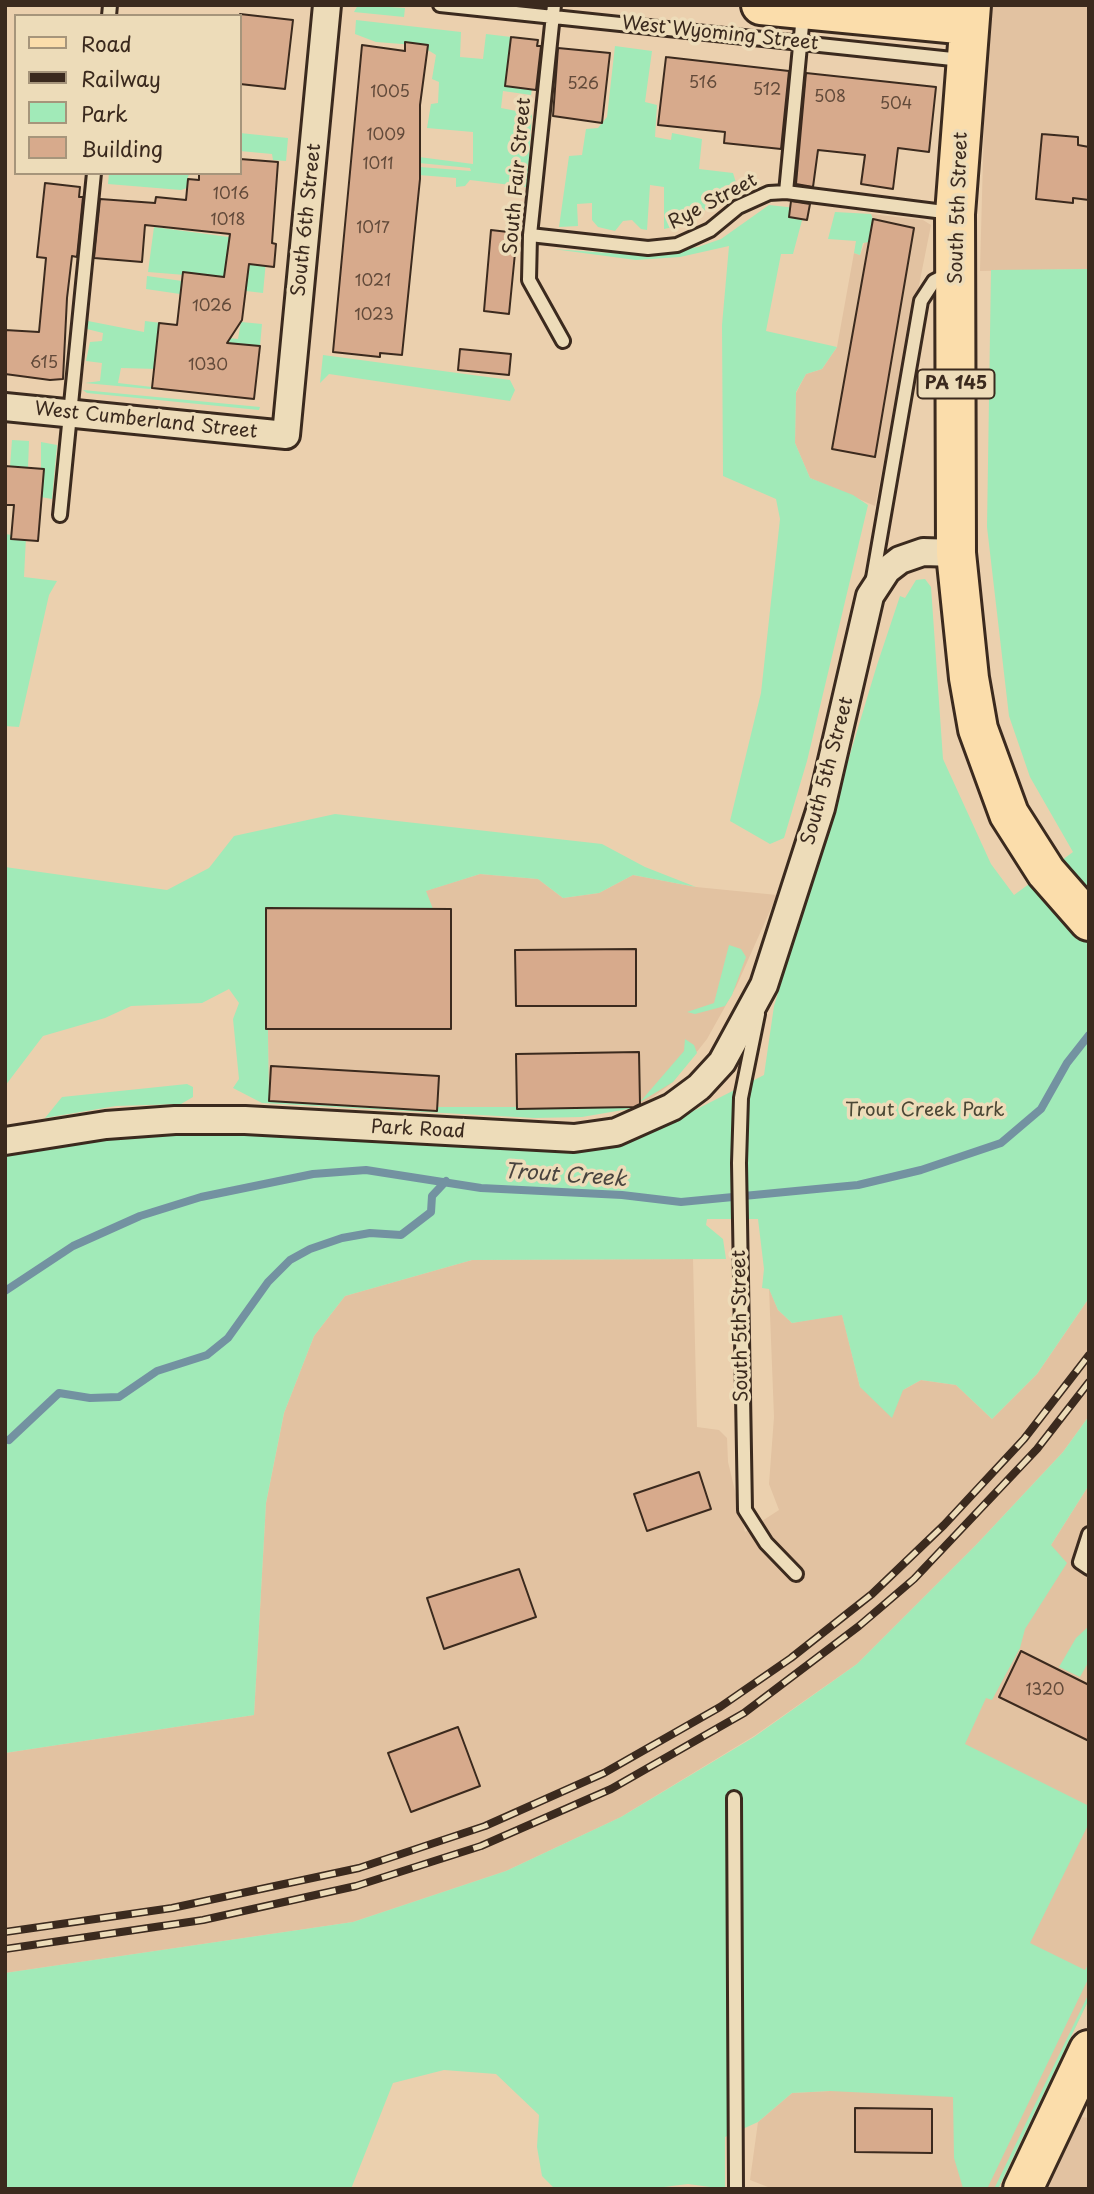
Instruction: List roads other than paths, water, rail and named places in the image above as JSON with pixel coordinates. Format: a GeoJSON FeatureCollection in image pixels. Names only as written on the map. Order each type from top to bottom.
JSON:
{"type":"FeatureCollection","features":[{"type":"Feature","properties":{"kind":"main road","name":"West Wyoming Street"},"geometry":{"type":"LineString","coordinates":[[761,5],[802,26],[883,34],[969,30]]}},
{"type":"Feature","properties":{"kind":"main road","name":"South 5th Street"},"geometry":{"type":"LineString","coordinates":[[956,553],[956,214],[969,30]]}},
{"type":"Feature","properties":{"kind":"main road","name":"PA 145"},"geometry":{"type":"LineString","coordinates":[[956,553],[969,678],[978,729],[1009,814],[1046,872],[1089,921]]}},
{"type":"Feature","properties":{"kind":"main road"},"geometry":{"type":"LineString","coordinates":[[1023,2189],[1070,2104],[1089,2050]]}},
{"type":"Feature","properties":{"kind":"street","name":"South 6th Street"},"geometry":{"type":"LineString","coordinates":[[286,435],[327,5]]}},
{"type":"Feature","properties":{"kind":"street","name":"West Cumberland Street"},"geometry":{"type":"LineString","coordinates":[[5,407],[286,435]]}},
{"type":"Feature","properties":{"kind":"street","name":"South 5th Street"},"geometry":{"type":"LineString","coordinates":[[764,985],[821,807],[870,596],[887,570],[900,560],[923,552],[956,553]]}},
{"type":"Feature","properties":{"kind":"street","name":"Park Road"},"geometry":{"type":"LineString","coordinates":[[5,1141],[106,1125],[175,1120],[245,1120],[553,1138],[615,1132],[648,1120],[699,1087],[722,1062],[764,985]]}},
{"type":"Feature","properties":{"kind":"lane","name":"West Wyoming Street"},"geometry":{"type":"LineString","coordinates":[[440,5],[802,26]]}},
{"type":"Feature","properties":{"kind":"lane","name":"South Fair Street"},"geometry":{"type":"LineString","coordinates":[[553,11],[530,235],[529,280],[563,341]]}},
{"type":"Feature","properties":{"kind":"lane"},"geometry":{"type":"LineString","coordinates":[[786,192],[802,26]]}},
{"type":"Feature","properties":{"kind":"lane","name":"West Wyoming Street"},"geometry":{"type":"LineString","coordinates":[[883,34],[917,55],[969,30]]}},
{"type":"Feature","properties":{"kind":"lane"},"geometry":{"type":"LineString","coordinates":[[60,515],[94,175]]}},
{"type":"Feature","properties":{"kind":"lane","name":"Rye Street"},"geometry":{"type":"LineString","coordinates":[[530,235],[648,248],[677,245],[710,230],[754,198],[769,193],[786,192],[956,214]]}},
{"type":"Feature","properties":{"kind":"lane"},"geometry":{"type":"LineString","coordinates":[[870,596],[921,301],[934,281],[956,273]]}},
{"type":"Feature","properties":{"kind":"lane","name":"South 5th Street"},"geometry":{"type":"LineString","coordinates":[[764,985],[741,1098],[739,1212],[744,1510],[766,1543],[796,1574]]}},
{"type":"Feature","properties":{"kind":"lane"},"geometry":{"type":"LineString","coordinates":[[1084,1565],[1089,1534]]}},
{"type":"Feature","properties":{"kind":"lane"},"geometry":{"type":"LineString","coordinates":[[734,1798],[736,2189]]}},
{"type":"Feature","properties":{"kind":"waterway","name":"Trout Creek"},"geometry":{"type":"LineString","coordinates":[[5,1291],[73,1246],[140,1216],[201,1197],[313,1174],[366,1170],[481,1188],[622,1195],[681,1202],[858,1185],[921,1170],[1001,1143],[1041,1109],[1067,1063],[1089,1035]]}},
{"type":"Feature","properties":{"kind":"waterway"},"geometry":{"type":"LineString","coordinates":[[9,1440],[59,1393],[90,1398],[119,1397],[157,1371],[207,1355],[228,1338],[268,1282],[290,1260],[310,1249],[342,1238],[370,1233],[401,1235],[431,1212],[432,1196],[446,1181]]}},
{"type":"Feature","properties":{"kind":"railway"},"geometry":{"type":"LineString","coordinates":[[5,1932],[172,1908],[359,1868],[485,1826],[604,1773],[720,1707],[791,1658],[872,1594],[944,1525],[1024,1439],[1089,1355]]}},
{"type":"Feature","properties":{"kind":"railway"},"geometry":{"type":"LineString","coordinates":[[5,1949],[203,1920],[356,1886],[481,1846],[611,1789],[744,1713],[859,1626],[914,1579],[1037,1449],[1089,1382]]}},
{"type":"Feature","properties":{"kind":"park label","name":"Trout Creek Park"},"geometry":{"type":"Point","coordinates":[925,1111]}}]}
